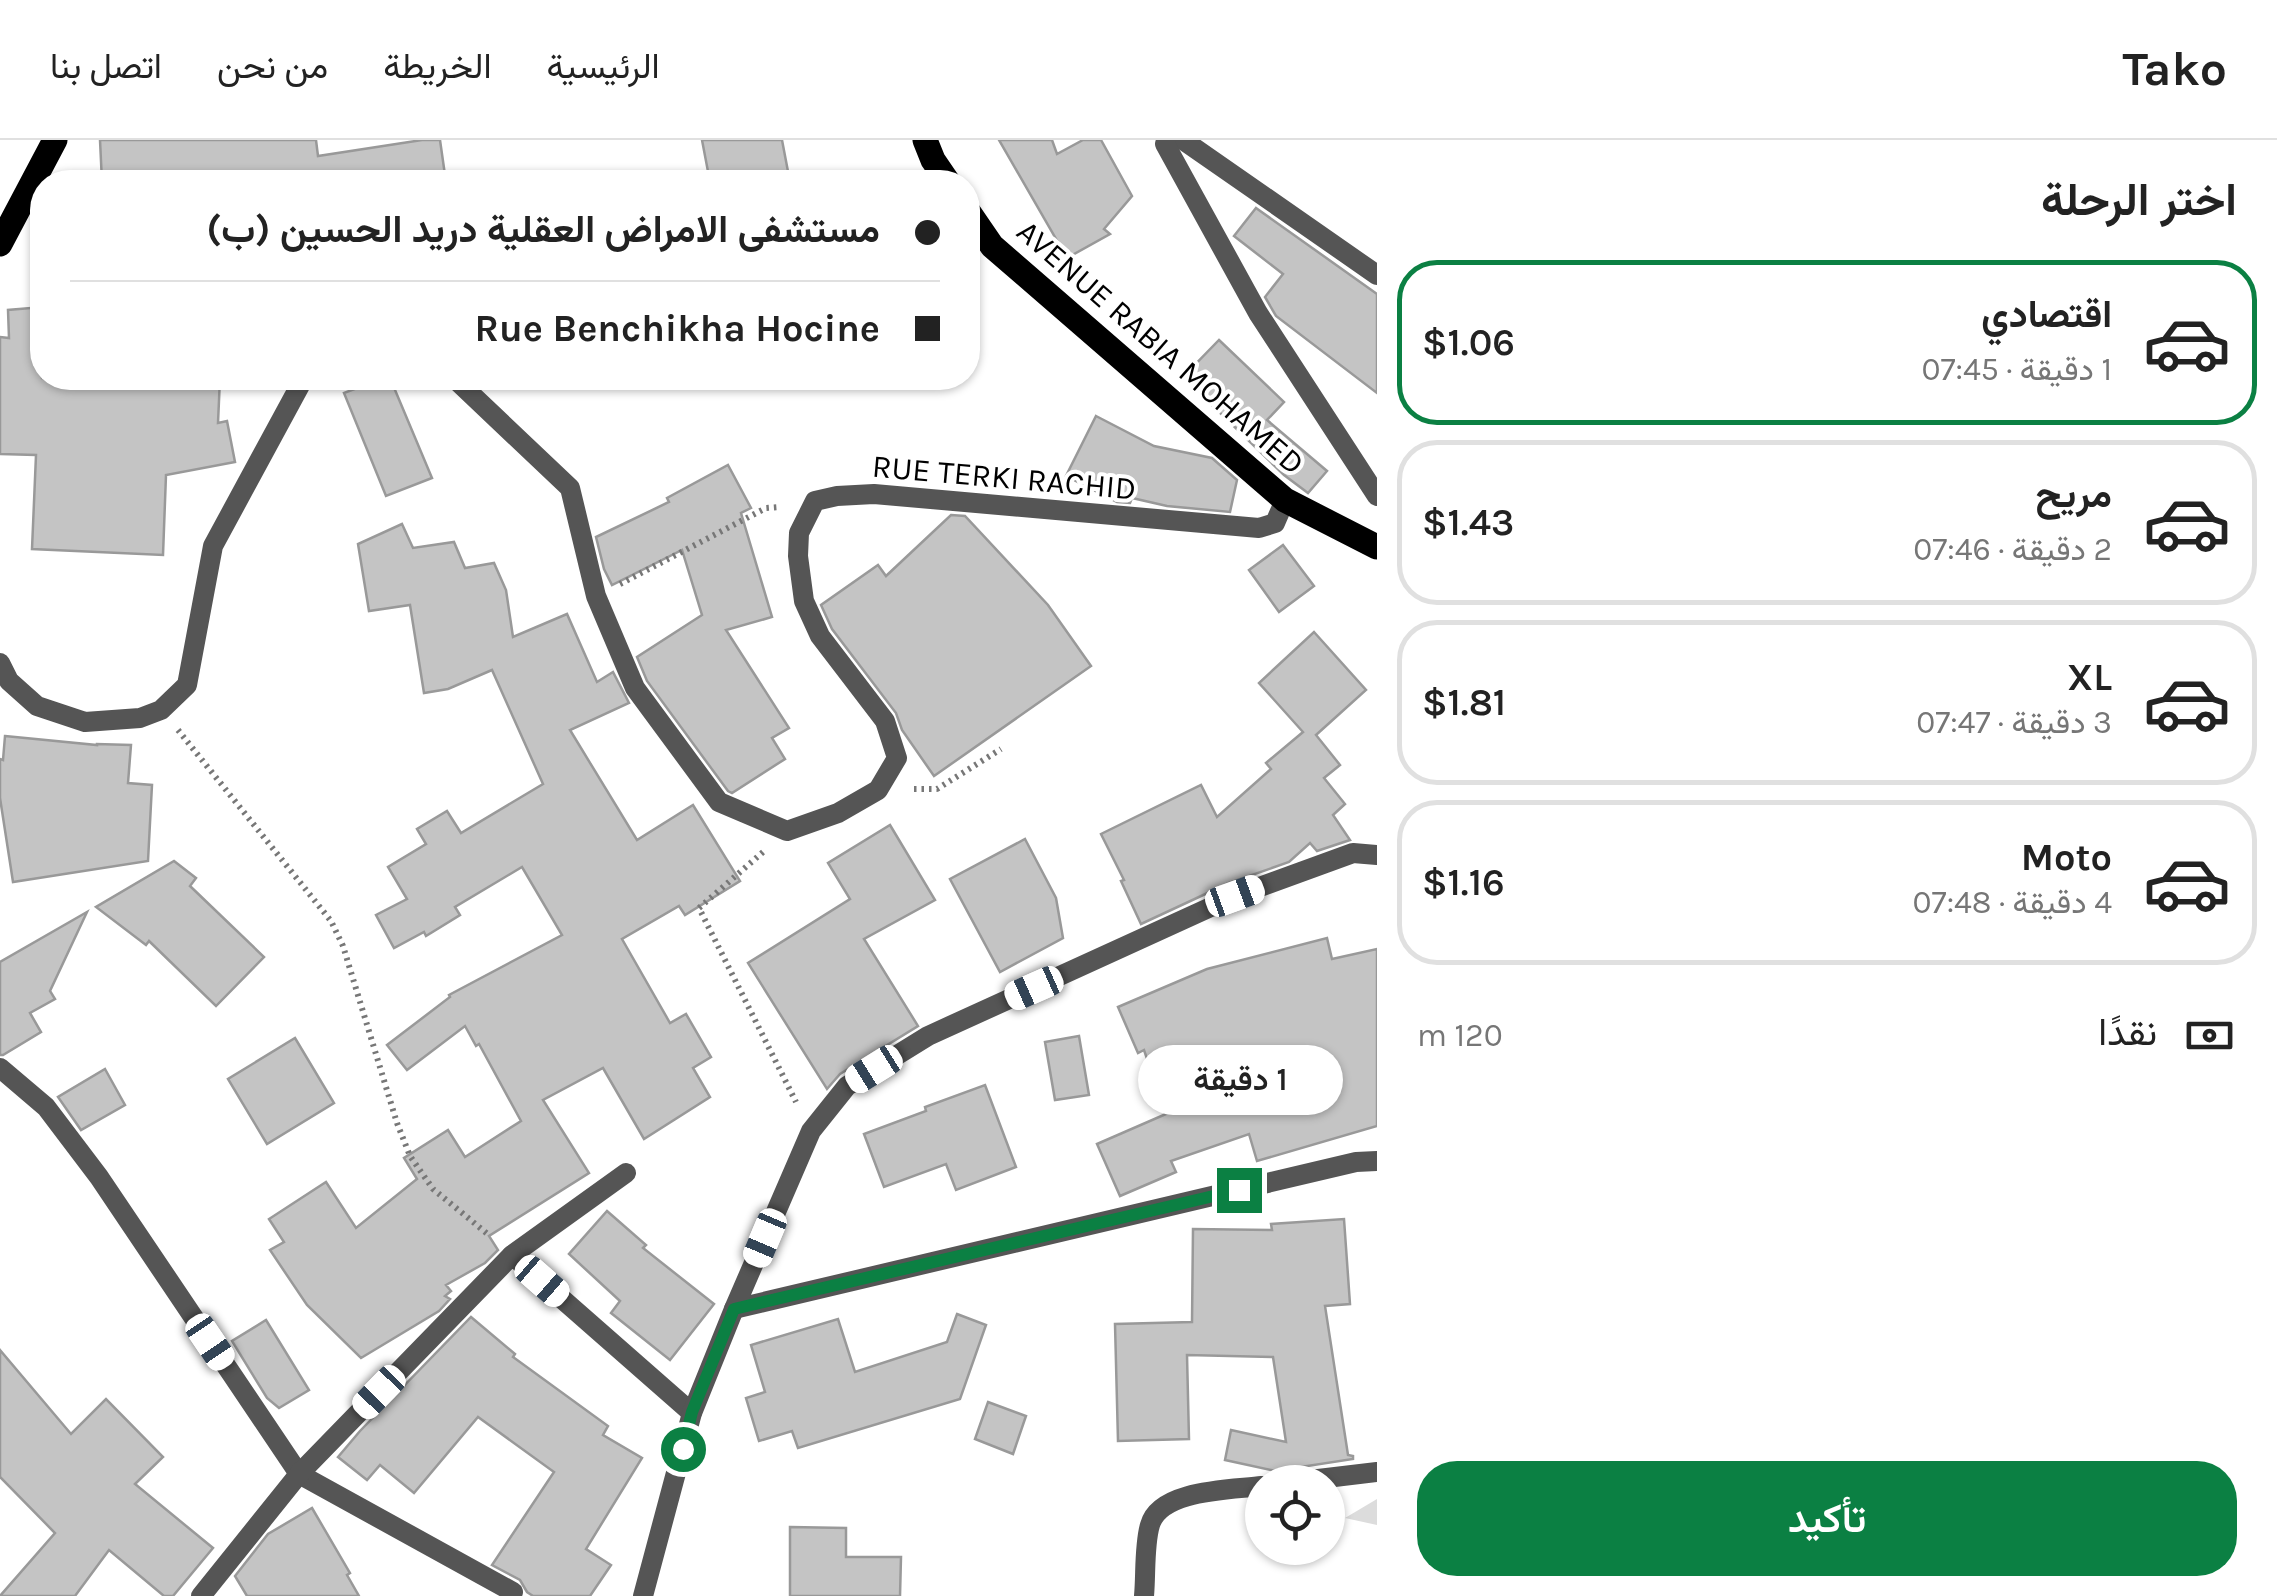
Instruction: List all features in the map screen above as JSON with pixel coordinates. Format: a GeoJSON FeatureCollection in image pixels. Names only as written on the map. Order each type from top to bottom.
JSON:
{"type":"FeatureCollection","features":[{"type":"Feature","properties":{"kind":"main road"},"geometry":{"type":"LineString","coordinates":[[39,170],[55,140]]}},
{"type":"Feature","properties":{"kind":"main road"},"geometry":{"type":"LineString","coordinates":[[925,140],[939,170]]}},
{"type":"Feature","properties":{"kind":"main road"},"geometry":{"type":"LineString","coordinates":[[0,244],[30,187]]}},
{"type":"Feature","properties":{"kind":"main road","name":"AVENUE RABIA MOHAMED"},"geometry":{"type":"LineString","coordinates":[[980,228],[992,246],[1285,500],[1377,547]]}},
{"type":"Feature","properties":{"kind":"street"},"geometry":{"type":"LineString","coordinates":[[1172,141],[1377,275]]}},
{"type":"Feature","properties":{"kind":"street"},"geometry":{"type":"LineString","coordinates":[[1172,141],[1258,314],[1377,496]]}},
{"type":"Feature","properties":{"kind":"street"},"geometry":{"type":"LineString","coordinates":[[0,663],[9,680],[37,706],[84,722],[140,718],[161,710],[187,685],[213,546],[298,390]]}},
{"type":"Feature","properties":{"kind":"street"},"geometry":{"type":"LineString","coordinates":[[467,390],[570,488],[596,596],[635,688],[719,802],[786,831],[838,814],[878,790],[897,758],[885,721],[820,636],[804,601],[799,533],[814,501]]}},
{"type":"Feature","properties":{"kind":"street","name":"RUE TERKI RACHID"},"geometry":{"type":"LineString","coordinates":[[814,501],[874,494],[1258,528],[1275,523],[1285,500]]}},
{"type":"Feature","properties":{"kind":"street"},"geometry":{"type":"LineString","coordinates":[[643,1596],[692,1412],[811,1131],[847,1086],[928,1036],[1235,896],[1352,853],[1377,855]]}},
{"type":"Feature","properties":{"kind":"street"},"geometry":{"type":"LineString","coordinates":[[0,1068],[46,1107],[99,1176],[299,1474],[513,1592]]}},
{"type":"Feature","properties":{"kind":"street"},"geometry":{"type":"LineString","coordinates":[[734,1309],[1377,1160]]}},
{"type":"Feature","properties":{"kind":"street"},"geometry":{"type":"LineString","coordinates":[[201,1596],[299,1474],[512,1255],[626,1173]]}},
{"type":"Feature","properties":{"kind":"street"},"geometry":{"type":"LineString","coordinates":[[512,1255],[692,1412]]}},
{"type":"Feature","properties":{"kind":"street"},"geometry":{"type":"LineString","coordinates":[[1345,1476],[1377,1472]]}},
{"type":"Feature","properties":{"kind":"street"},"geometry":{"type":"LineString","coordinates":[[1144,1596],[1150,1522],[1162,1506],[1181,1497],[1245,1488]]}},
{"type":"Feature","properties":{"kind":"path"},"geometry":{"type":"LineString","coordinates":[[596,596],[766,508],[814,501]]}},
{"type":"Feature","properties":{"kind":"path"},"geometry":{"type":"LineString","coordinates":[[161,710],[331,921],[343,946],[410,1156],[433,1189],[512,1255]]}},
{"type":"Feature","properties":{"kind":"path"},"geometry":{"type":"LineString","coordinates":[[878,790],[936,789],[1001,749]]}},
{"type":"Feature","properties":{"kind":"path"},"geometry":{"type":"LineString","coordinates":[[786,831],[699,908],[811,1131]]}},
{"type":"Feature","properties":{"kind":"shaded area"},"geometry":{"type":"Polygon","coordinates":[[[1377,1499],[1377,1525],[1345,1518],[1377,1499]]]}},
{"type":"Feature","properties":{"kind":"building"},"geometry":{"type":"Polygon","coordinates":[[[100,140],[316,140],[318,156],[440,140],[444,170],[101,170],[100,140]]]}},
{"type":"Feature","properties":{"kind":"building"},"geometry":{"type":"Polygon","coordinates":[[[702,140],[782,140],[788,170],[708,170],[702,140]]]}},
{"type":"Feature","properties":{"kind":"building"},"geometry":{"type":"Polygon","coordinates":[[[999,140],[1052,140],[1057,154],[1083,140],[1101,140],[1132,196],[1104,229],[1110,234],[1067,258],[999,140]]]}},
{"type":"Feature","properties":{"kind":"building"},"geometry":{"type":"Polygon","coordinates":[[[1256,208],[1377,294],[1377,393],[1276,316],[1265,297],[1283,274],[1234,236],[1256,208]]]}},
{"type":"Feature","properties":{"kind":"building"},"geometry":{"type":"Polygon","coordinates":[[[30,308],[30,390],[219,390],[218,423],[227,421],[235,462],[166,475],[163,555],[32,549],[36,455],[0,454],[0,337],[9,338],[8,310],[30,308]]]}},
{"type":"Feature","properties":{"kind":"building"},"geometry":{"type":"Polygon","coordinates":[[[1219,340],[1284,402],[1267,420],[1327,471],[1308,493],[1284,475],[1183,377],[1219,340]]]}},
{"type":"Feature","properties":{"kind":"building"},"geometry":{"type":"Polygon","coordinates":[[[395,390],[432,478],[386,496],[344,393],[395,390]]]}},
{"type":"Feature","properties":{"kind":"building"},"geometry":{"type":"Polygon","coordinates":[[[1096,416],[1154,446],[1212,458],[1237,480],[1230,512],[1132,498],[1130,503],[1117,502],[1066,476],[1096,416]]]}},
{"type":"Feature","properties":{"kind":"building"},"geometry":{"type":"Polygon","coordinates":[[[728,465],[751,508],[741,513],[772,617],[726,630],[789,728],[772,738],[785,759],[732,793],[647,681],[637,657],[702,615],[682,550],[612,585],[596,537],[669,502],[667,498],[728,465]]]}},
{"type":"Feature","properties":{"kind":"building"},"geometry":{"type":"Polygon","coordinates":[[[951,515],[965,516],[1048,605],[1091,666],[934,776],[902,730],[896,713],[832,629],[821,605],[878,565],[886,576],[951,515]]]}},
{"type":"Feature","properties":{"kind":"building"},"geometry":{"type":"Polygon","coordinates":[[[402,524],[413,548],[454,542],[465,568],[494,563],[506,590],[513,637],[567,614],[597,682],[613,672],[629,703],[570,730],[637,840],[693,805],[740,881],[685,915],[679,906],[622,939],[670,1023],[686,1014],[711,1057],[693,1068],[710,1097],[644,1139],[603,1068],[543,1100],[589,1173],[489,1236],[498,1250],[485,1263],[446,1285],[451,1291],[445,1296],[450,1299],[439,1311],[361,1358],[307,1305],[270,1250],[284,1242],[269,1219],[326,1182],[356,1228],[417,1179],[404,1158],[448,1130],[465,1157],[521,1121],[465,1026],[407,1070],[387,1045],[449,995],[562,935],[522,867],[455,907],[460,915],[426,936],[424,932],[394,948],[376,915],[407,899],[388,867],[426,844],[417,829],[447,811],[461,833],[543,784],[492,670],[448,689],[424,693],[410,605],[369,611],[358,544],[402,524]]]}},
{"type":"Feature","properties":{"kind":"building"},"geometry":{"type":"Polygon","coordinates":[[[1283,545],[1314,586],[1279,612],[1249,570],[1283,545]]]}},
{"type":"Feature","properties":{"kind":"building"},"geometry":{"type":"Polygon","coordinates":[[[1314,632],[1366,690],[1316,735],[1340,765],[1324,778],[1345,804],[1333,815],[1350,840],[1317,851],[1310,843],[1289,862],[1229,883],[1141,924],[1101,834],[1201,785],[1217,817],[1271,769],[1266,763],[1303,732],[1259,683],[1314,632]]]}},
{"type":"Feature","properties":{"kind":"building"},"geometry":{"type":"Polygon","coordinates":[[[5,736],[131,745],[128,783],[152,785],[148,861],[13,882],[0,798],[0,759],[3,760],[5,736]]]}},
{"type":"Feature","properties":{"kind":"building"},"geometry":{"type":"Polygon","coordinates":[[[890,825],[935,900],[864,939],[918,1026],[840,1074],[827,1089],[748,963],[850,899],[828,863],[890,825]]]}},
{"type":"Feature","properties":{"kind":"building"},"geometry":{"type":"Polygon","coordinates":[[[1025,839],[1056,898],[1063,938],[1000,972],[950,879],[1025,839]]]}},
{"type":"Feature","properties":{"kind":"building"},"geometry":{"type":"Polygon","coordinates":[[[174,861],[196,878],[190,886],[264,957],[216,1006],[149,941],[146,945],[96,907],[174,861]]]}},
{"type":"Feature","properties":{"kind":"building"},"geometry":{"type":"Polygon","coordinates":[[[87,912],[50,991],[55,999],[30,1013],[41,1032],[0,1055],[0,962],[87,912]]]}},
{"type":"Feature","properties":{"kind":"building"},"geometry":{"type":"Polygon","coordinates":[[[1327,938],[1332,959],[1377,949],[1377,1126],[1257,1161],[1249,1134],[1171,1161],[1176,1172],[1120,1196],[1097,1144],[1166,1114],[1144,1050],[1138,1053],[1118,1007],[1207,969],[1327,938]]]}},
{"type":"Feature","properties":{"kind":"building"},"geometry":{"type":"Polygon","coordinates":[[[1079,1036],[1089,1095],[1055,1100],[1045,1042],[1079,1036]]]}},
{"type":"Feature","properties":{"kind":"building"},"geometry":{"type":"Polygon","coordinates":[[[295,1038],[334,1103],[267,1144],[228,1079],[295,1038]]]}},
{"type":"Feature","properties":{"kind":"building"},"geometry":{"type":"Polygon","coordinates":[[[105,1069],[125,1105],[81,1130],[58,1097],[105,1069]]]}},
{"type":"Feature","properties":{"kind":"building"},"geometry":{"type":"Polygon","coordinates":[[[985,1085],[1016,1167],[956,1190],[946,1164],[884,1187],[864,1134],[985,1085]]]}},
{"type":"Feature","properties":{"kind":"building"},"geometry":{"type":"Polygon","coordinates":[[[607,1211],[646,1245],[643,1248],[714,1304],[670,1360],[611,1313],[620,1301],[569,1254],[607,1211]]]}},
{"type":"Feature","properties":{"kind":"building"},"geometry":{"type":"Polygon","coordinates":[[[1344,1219],[1350,1304],[1325,1306],[1348,1455],[1353,1459],[1314,1465],[1248,1465],[1225,1460],[1231,1430],[1286,1442],[1273,1357],[1187,1355],[1189,1439],[1118,1441],[1115,1324],[1192,1322],[1193,1229],[1272,1230],[1271,1224],[1344,1219]]]}},
{"type":"Feature","properties":{"kind":"building"},"geometry":{"type":"Polygon","coordinates":[[[957,1314],[986,1325],[960,1399],[798,1448],[792,1431],[759,1441],[746,1398],[765,1392],[751,1345],[838,1319],[855,1372],[947,1342],[957,1314]]]}},
{"type":"Feature","properties":{"kind":"building"},"geometry":{"type":"Polygon","coordinates":[[[471,1317],[515,1354],[513,1357],[608,1426],[603,1435],[642,1458],[586,1549],[611,1565],[590,1596],[533,1596],[520,1580],[492,1565],[554,1472],[478,1417],[414,1493],[380,1465],[367,1480],[338,1457],[471,1317]]]}},
{"type":"Feature","properties":{"kind":"building"},"geometry":{"type":"Polygon","coordinates":[[[266,1320],[309,1390],[279,1408],[267,1398],[232,1341],[266,1320]]]}},
{"type":"Feature","properties":{"kind":"building"},"geometry":{"type":"Polygon","coordinates":[[[0,1350],[71,1434],[106,1399],[163,1457],[135,1484],[213,1548],[173,1596],[164,1596],[109,1550],[75,1596],[0,1596],[55,1533],[0,1477],[0,1350]]]}},
{"type":"Feature","properties":{"kind":"building"},"geometry":{"type":"Polygon","coordinates":[[[988,1402],[1026,1416],[1013,1454],[975,1439],[988,1402]]]}},
{"type":"Feature","properties":{"kind":"building"},"geometry":{"type":"Polygon","coordinates":[[[312,1508],[359,1596],[247,1596],[235,1576],[268,1534],[312,1508]]]}},
{"type":"Feature","properties":{"kind":"building"},"geometry":{"type":"Polygon","coordinates":[[[790,1527],[846,1528],[846,1557],[901,1557],[900,1596],[790,1596],[790,1527]]]}},
{"type":"Feature","properties":{"kind":"route"},"geometry":{"type":"LineString","coordinates":[[683,1449],[692,1412],[734,1309],[1239,1190]]}}]}
